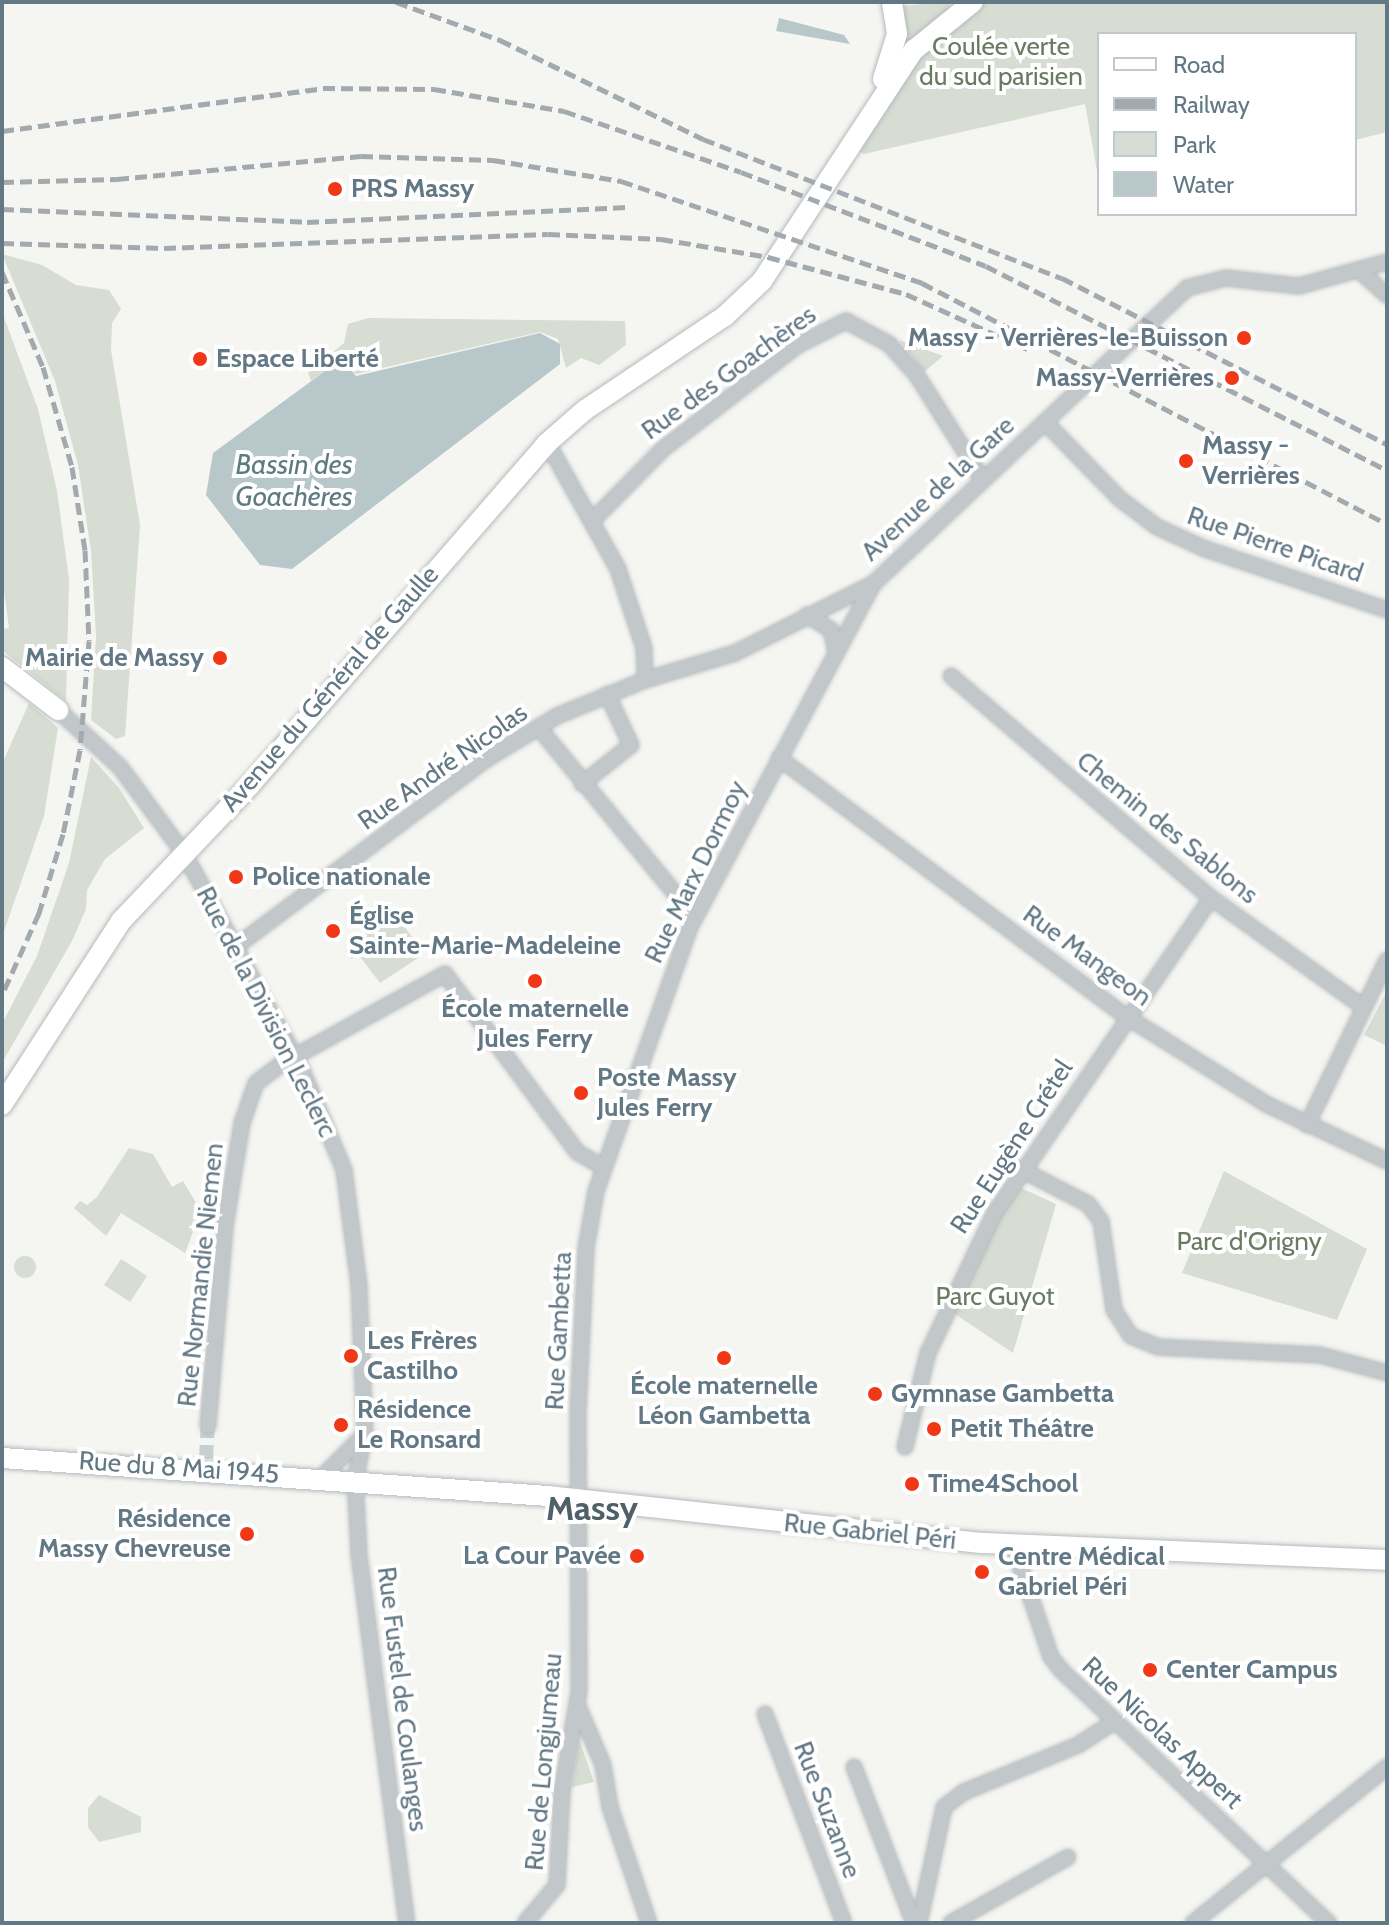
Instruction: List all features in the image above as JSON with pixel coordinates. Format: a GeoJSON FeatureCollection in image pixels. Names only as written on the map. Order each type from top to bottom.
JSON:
{"type":"FeatureCollection","features":[{"type":"Feature","properties":{"kind":"main road","name":"Avenue du Général de Gaulle"},"geometry":{"type":"LineString","coordinates":[[710,322],[771,255],[883,78],[897,34],[892,2]]}},
{"type":"Feature","properties":{"kind":"main road","name":"Avenue du Général de Gaulle"},"geometry":{"type":"LineString","coordinates":[[2,1105],[121,921],[185,855],[546,444],[742,301],[782,255],[914,50],[973,2]]}},
{"type":"Feature","properties":{"kind":"main road","name":"Rue de la Division Leclerc"},"geometry":{"type":"LineString","coordinates":[[2,667],[58,710]]}},
{"type":"Feature","properties":{"kind":"main road","name":"Rue du 8 Mai 1945"},"geometry":{"type":"LineString","coordinates":[[2,1458],[205,1464],[355,1480]]}},
{"type":"Feature","properties":{"kind":"main road","name":"Rue Gabriel Péri"},"geometry":{"type":"LineString","coordinates":[[355,1480],[580,1498],[1013,1545],[1387,1560]]}},
{"type":"Feature","properties":{"kind":"street","name":"Avenue de la Gare"},"geometry":{"type":"LineString","coordinates":[[873,584],[1175,297],[1207,279],[1299,286],[1387,262]]}},
{"type":"Feature","properties":{"kind":"street"},"geometry":{"type":"LineString","coordinates":[[1360,271],[1387,295]]}},
{"type":"Feature","properties":{"kind":"street","name":"Rue des Goachères"},"geometry":{"type":"LineString","coordinates":[[593,520],[663,449],[798,345],[846,321],[889,344],[916,374],[983,480]]}},
{"type":"Feature","properties":{"kind":"street","name":"Rue Pierre Picard"},"geometry":{"type":"LineString","coordinates":[[1045,422],[1120,499],[1157,527],[1387,610]]}},
{"type":"Feature","properties":{"kind":"street"},"geometry":{"type":"LineString","coordinates":[[553,453],[593,520],[624,586],[644,648],[645,680]]}},
{"type":"Feature","properties":{"kind":"street","name":"Rue André Nicolas"},"geometry":{"type":"LineString","coordinates":[[234,948],[485,760],[539,728],[607,694],[735,653],[873,584]]}},
{"type":"Feature","properties":{"kind":"street","name":"Rue Marx Dormoy"},"geometry":{"type":"LineString","coordinates":[[603,1167],[699,910],[873,584]]}},
{"type":"Feature","properties":{"kind":"street"},"geometry":{"type":"LineString","coordinates":[[807,615],[831,630],[836,653]]}},
{"type":"Feature","properties":{"kind":"street","name":"Chemin des Sablons"},"geometry":{"type":"LineString","coordinates":[[951,676],[1211,898],[1362,1006]]}},
{"type":"Feature","properties":{"kind":"street"},"geometry":{"type":"LineString","coordinates":[[582,784],[631,745],[607,694]]}},
{"type":"Feature","properties":{"kind":"street","name":"Rue de la Division Leclerc"},"geometry":{"type":"LineString","coordinates":[[58,710],[120,767],[185,855],[295,1056],[346,1176],[359,1286],[365,1433],[355,1480]]}},
{"type":"Feature","properties":{"kind":"street"},"geometry":{"type":"LineString","coordinates":[[539,728],[687,908],[699,910]]}},
{"type":"Feature","properties":{"kind":"street","name":"Rue Mangeon"},"geometry":{"type":"LineString","coordinates":[[779,758],[1127,1017],[1307,1125],[1387,1161]]}},
{"type":"Feature","properties":{"kind":"street","name":"Rue Eugène Crétel"},"geometry":{"type":"LineString","coordinates":[[905,1447],[928,1353],[965,1268],[1020,1169],[1211,898]]}},
{"type":"Feature","properties":{"kind":"street"},"geometry":{"type":"LineString","coordinates":[[1307,1125],[1362,1006],[1387,960]]}},
{"type":"Feature","properties":{"kind":"street","name":"Rue Normandie Niemen"},"geometry":{"type":"LineString","coordinates":[[208,1426],[225,1226],[242,1123],[256,1083],[295,1056],[445,974],[577,1152],[603,1167]]}},
{"type":"Feature","properties":{"kind":"street","name":"Rue Gambetta"},"geometry":{"type":"LineString","coordinates":[[580,1498],[578,1412],[586,1248],[603,1167]]}},
{"type":"Feature","properties":{"kind":"street"},"geometry":{"type":"LineString","coordinates":[[1020,1169],[1088,1204],[1101,1221],[1114,1310],[1131,1336],[1158,1347],[1320,1355],[1387,1373]]}},
{"type":"Feature","properties":{"kind":"street"},"geometry":{"type":"LineString","coordinates":[[321,1478],[365,1433]]}},
{"type":"Feature","properties":{"kind":"street","name":"Rue Fustel de Coulanges"},"geometry":{"type":"LineString","coordinates":[[355,1480],[368,1646],[407,1923]]}},
{"type":"Feature","properties":{"kind":"street","name":"Rue de Longjumeau"},"geometry":{"type":"LineString","coordinates":[[525,1923],[557,1885],[562,1792],[577,1703],[580,1498]]}},
{"type":"Feature","properties":{"kind":"street","name":"Rue Nicolas Appert"},"geometry":{"type":"LineString","coordinates":[[1013,1545],[1051,1657],[1112,1723],[1329,1923]]}},
{"type":"Feature","properties":{"kind":"street"},"geometry":{"type":"LineString","coordinates":[[577,1703],[603,1765],[610,1807],[649,1923]]}},
{"type":"Feature","properties":{"kind":"street","name":"Rue Suzanne"},"geometry":{"type":"LineString","coordinates":[[765,1714],[844,1923]]}},
{"type":"Feature","properties":{"kind":"street"},"geometry":{"type":"LineString","coordinates":[[916,1923],[944,1807],[964,1792],[1078,1745],[1112,1723]]}},
{"type":"Feature","properties":{"kind":"street"},"geometry":{"type":"LineString","coordinates":[[854,1767],[916,1923]]}},
{"type":"Feature","properties":{"kind":"street"},"geometry":{"type":"LineString","coordinates":[[1193,1923],[1268,1866],[1387,1767]]}},
{"type":"Feature","properties":{"kind":"street"},"geometry":{"type":"LineString","coordinates":[[951,1923],[1068,1857]]}},
{"type":"Feature","properties":{"kind":"green space"},"geometry":{"type":"Polygon","coordinates":[[[949,2],[950,10],[903,51],[900,6],[949,2]]]}},
{"type":"Feature","properties":{"kind":"green space","name":"Coulée verte du sud parisien"},"geometry":{"type":"Polygon","coordinates":[[[986,2],[1387,2],[1387,132],[1357,140],[1357,32],[1097,32],[1097,171],[1085,104],[864,154],[857,150],[900,77],[964,14],[986,2]]]}},
{"type":"Feature","properties":{"kind":"green space"},"geometry":{"type":"Polygon","coordinates":[[[2,254],[42,265],[76,285],[109,290],[121,309],[112,323],[111,350],[140,525],[125,736],[116,739],[91,720],[96,636],[91,551],[78,465],[55,381],[2,254]]]}},
{"type":"Feature","properties":{"kind":"green space"},"geometry":{"type":"Polygon","coordinates":[[[2,312],[38,409],[57,491],[69,579],[66,701],[2,650],[2,629],[9,628],[2,576],[2,312]]]}},
{"type":"Feature","properties":{"kind":"green space"},"geometry":{"type":"Polygon","coordinates":[[[368,318],[625,321],[626,345],[599,365],[581,358],[566,368],[558,339],[540,332],[356,374],[347,365],[332,366],[311,381],[308,373],[344,343],[348,324],[368,318]]]}},
{"type":"Feature","properties":{"kind":"green space"},"geometry":{"type":"Polygon","coordinates":[[[899,340],[943,356],[924,372],[899,340]]]}},
{"type":"Feature","properties":{"kind":"green space"},"geometry":{"type":"Polygon","coordinates":[[[29,703],[58,728],[44,816],[2,937],[2,764],[29,703]]]}},
{"type":"Feature","properties":{"kind":"green space"},"geometry":{"type":"Polygon","coordinates":[[[91,757],[119,788],[144,828],[105,859],[87,890],[86,909],[72,941],[2,1063],[2,1024],[37,956],[69,863],[91,757]]]}},
{"type":"Feature","properties":{"kind":"green space"},"geometry":{"type":"Polygon","coordinates":[[[391,910],[421,948],[421,956],[380,983],[358,954],[352,959],[345,951],[391,910]]]}},
{"type":"Feature","properties":{"kind":"green space"},"geometry":{"type":"Polygon","coordinates":[[[1387,991],[1387,1046],[1364,1035],[1387,991]]]}},
{"type":"Feature","properties":{"kind":"green space"},"geometry":{"type":"Polygon","coordinates":[[[129,1148],[153,1154],[172,1187],[183,1181],[201,1211],[185,1253],[121,1213],[106,1236],[74,1208],[80,1201],[87,1205],[97,1197],[129,1148]]]}},
{"type":"Feature","properties":{"kind":"green space","name":"Parc d'Origny"},"geometry":{"type":"Polygon","coordinates":[[[1224,1171],[1367,1249],[1337,1320],[1182,1273],[1224,1171]]]}},
{"type":"Feature","properties":{"kind":"green space","name":"Parc Guyot"},"geometry":{"type":"Polygon","coordinates":[[[1015,1185],[1056,1204],[1013,1353],[952,1312],[1015,1185]]]}},
{"type":"Feature","properties":{"kind":"green space"},"geometry":{"type":"Polygon","coordinates":[[[25,1256],[33,1259],[36,1267],[33,1275],[25,1278],[17,1275],[14,1267],[17,1259],[25,1256]]]}},
{"type":"Feature","properties":{"kind":"green space"},"geometry":{"type":"Polygon","coordinates":[[[121,1259],[147,1276],[130,1302],[104,1285],[121,1259]]]}},
{"type":"Feature","properties":{"kind":"green space"},"geometry":{"type":"Polygon","coordinates":[[[579,1739],[594,1782],[572,1787],[579,1739]]]}},
{"type":"Feature","properties":{"kind":"green space"},"geometry":{"type":"Polygon","coordinates":[[[99,1795],[141,1817],[141,1832],[99,1842],[88,1827],[88,1808],[99,1795]]]}},
{"type":"Feature","properties":{"kind":"water"},"geometry":{"type":"Polygon","coordinates":[[[779,18],[844,35],[850,44],[776,31],[779,18]]]}},
{"type":"Feature","properties":{"kind":"water","name":"Bassin des Goachères"},"geometry":{"type":"Polygon","coordinates":[[[540,333],[560,344],[560,364],[292,569],[260,565],[206,495],[213,453],[332,366],[347,365],[356,376],[540,333]]]}},
{"type":"Feature","properties":{"kind":"tunnel"},"geometry":{"type":"LineString","coordinates":[[206,1459],[208,1426]]}},
{"type":"Feature","properties":{"kind":"railway"},"geometry":{"type":"LineString","coordinates":[[396,2],[500,40],[703,139],[1062,278],[1387,444]]}},
{"type":"Feature","properties":{"kind":"railway"},"geometry":{"type":"LineString","coordinates":[[2,131],[323,88],[434,89],[564,111],[741,172],[986,266],[1387,470]]}},
{"type":"Feature","properties":{"kind":"railway"},"geometry":{"type":"LineString","coordinates":[[2,182],[117,179],[361,156],[493,160],[621,181],[922,283],[1387,524]]}},
{"type":"Feature","properties":{"kind":"railway"},"geometry":{"type":"LineString","coordinates":[[2,209],[307,222],[628,207]]}},
{"type":"Feature","properties":{"kind":"railway"},"geometry":{"type":"LineString","coordinates":[[2,243],[164,248],[548,234],[661,239],[768,257],[906,294],[1027,349]]}},
{"type":"Feature","properties":{"kind":"railway"},"geometry":{"type":"LineString","coordinates":[[2,272],[43,367],[72,467],[85,550],[89,641],[80,750],[63,834],[39,913],[2,995]]}},
{"type":"Feature","properties":{"kind":"place","name":"PRS Massy"},"geometry":{"type":"Point","coordinates":[335,189]}},
{"type":"Feature","properties":{"kind":"place","name":"Massy - Verrières-le-Buisson"},"geometry":{"type":"Point","coordinates":[1244,338]}},
{"type":"Feature","properties":{"kind":"place","name":"Espace Liberté"},"geometry":{"type":"Point","coordinates":[200,359]}},
{"type":"Feature","properties":{"kind":"place","name":"Massy-Verrières"},"geometry":{"type":"Point","coordinates":[1232,378]}},
{"type":"Feature","properties":{"kind":"place","name":"Massy - Verrières"},"geometry":{"type":"Point","coordinates":[1186,461]}},
{"type":"Feature","properties":{"kind":"place","name":"Mairie de Massy"},"geometry":{"type":"Point","coordinates":[220,658]}},
{"type":"Feature","properties":{"kind":"place","name":"Police nationale"},"geometry":{"type":"Point","coordinates":[236,877]}},
{"type":"Feature","properties":{"kind":"place","name":"Église Sainte-Marie-Madeleine"},"geometry":{"type":"Point","coordinates":[333,931]}},
{"type":"Feature","properties":{"kind":"place","name":"École maternelle Jules Ferry"},"geometry":{"type":"Point","coordinates":[535,981]}},
{"type":"Feature","properties":{"kind":"place","name":"Poste Massy Jules Ferry"},"geometry":{"type":"Point","coordinates":[581,1093]}},
{"type":"Feature","properties":{"kind":"place","name":"Les Frères Castilho"},"geometry":{"type":"Point","coordinates":[351,1356]}},
{"type":"Feature","properties":{"kind":"place","name":"École maternelle Léon Gambetta"},"geometry":{"type":"Point","coordinates":[724,1358]}},
{"type":"Feature","properties":{"kind":"place","name":"Gymnase Gambetta"},"geometry":{"type":"Point","coordinates":[875,1394]}},
{"type":"Feature","properties":{"kind":"place","name":"Résidence Le Ronsard"},"geometry":{"type":"Point","coordinates":[341,1425]}},
{"type":"Feature","properties":{"kind":"place","name":"Petit Théâtre"},"geometry":{"type":"Point","coordinates":[934,1429]}},
{"type":"Feature","properties":{"kind":"place","name":"Time4School"},"geometry":{"type":"Point","coordinates":[912,1484]}},
{"type":"Feature","properties":{"kind":"place","name":"Résidence Massy Chevreuse"},"geometry":{"type":"Point","coordinates":[247,1534]}},
{"type":"Feature","properties":{"kind":"place","name":"La Cour Pavée"},"geometry":{"type":"Point","coordinates":[637,1556]}},
{"type":"Feature","properties":{"kind":"place","name":"Centre Médical Gabriel Péri"},"geometry":{"type":"Point","coordinates":[982,1572]}},
{"type":"Feature","properties":{"kind":"place","name":"Center Campus"},"geometry":{"type":"Point","coordinates":[1150,1670]}},
{"type":"Feature","properties":{"kind":"district","name":"Massy"},"geometry":{"type":"Point","coordinates":[592,1509]}}]}
